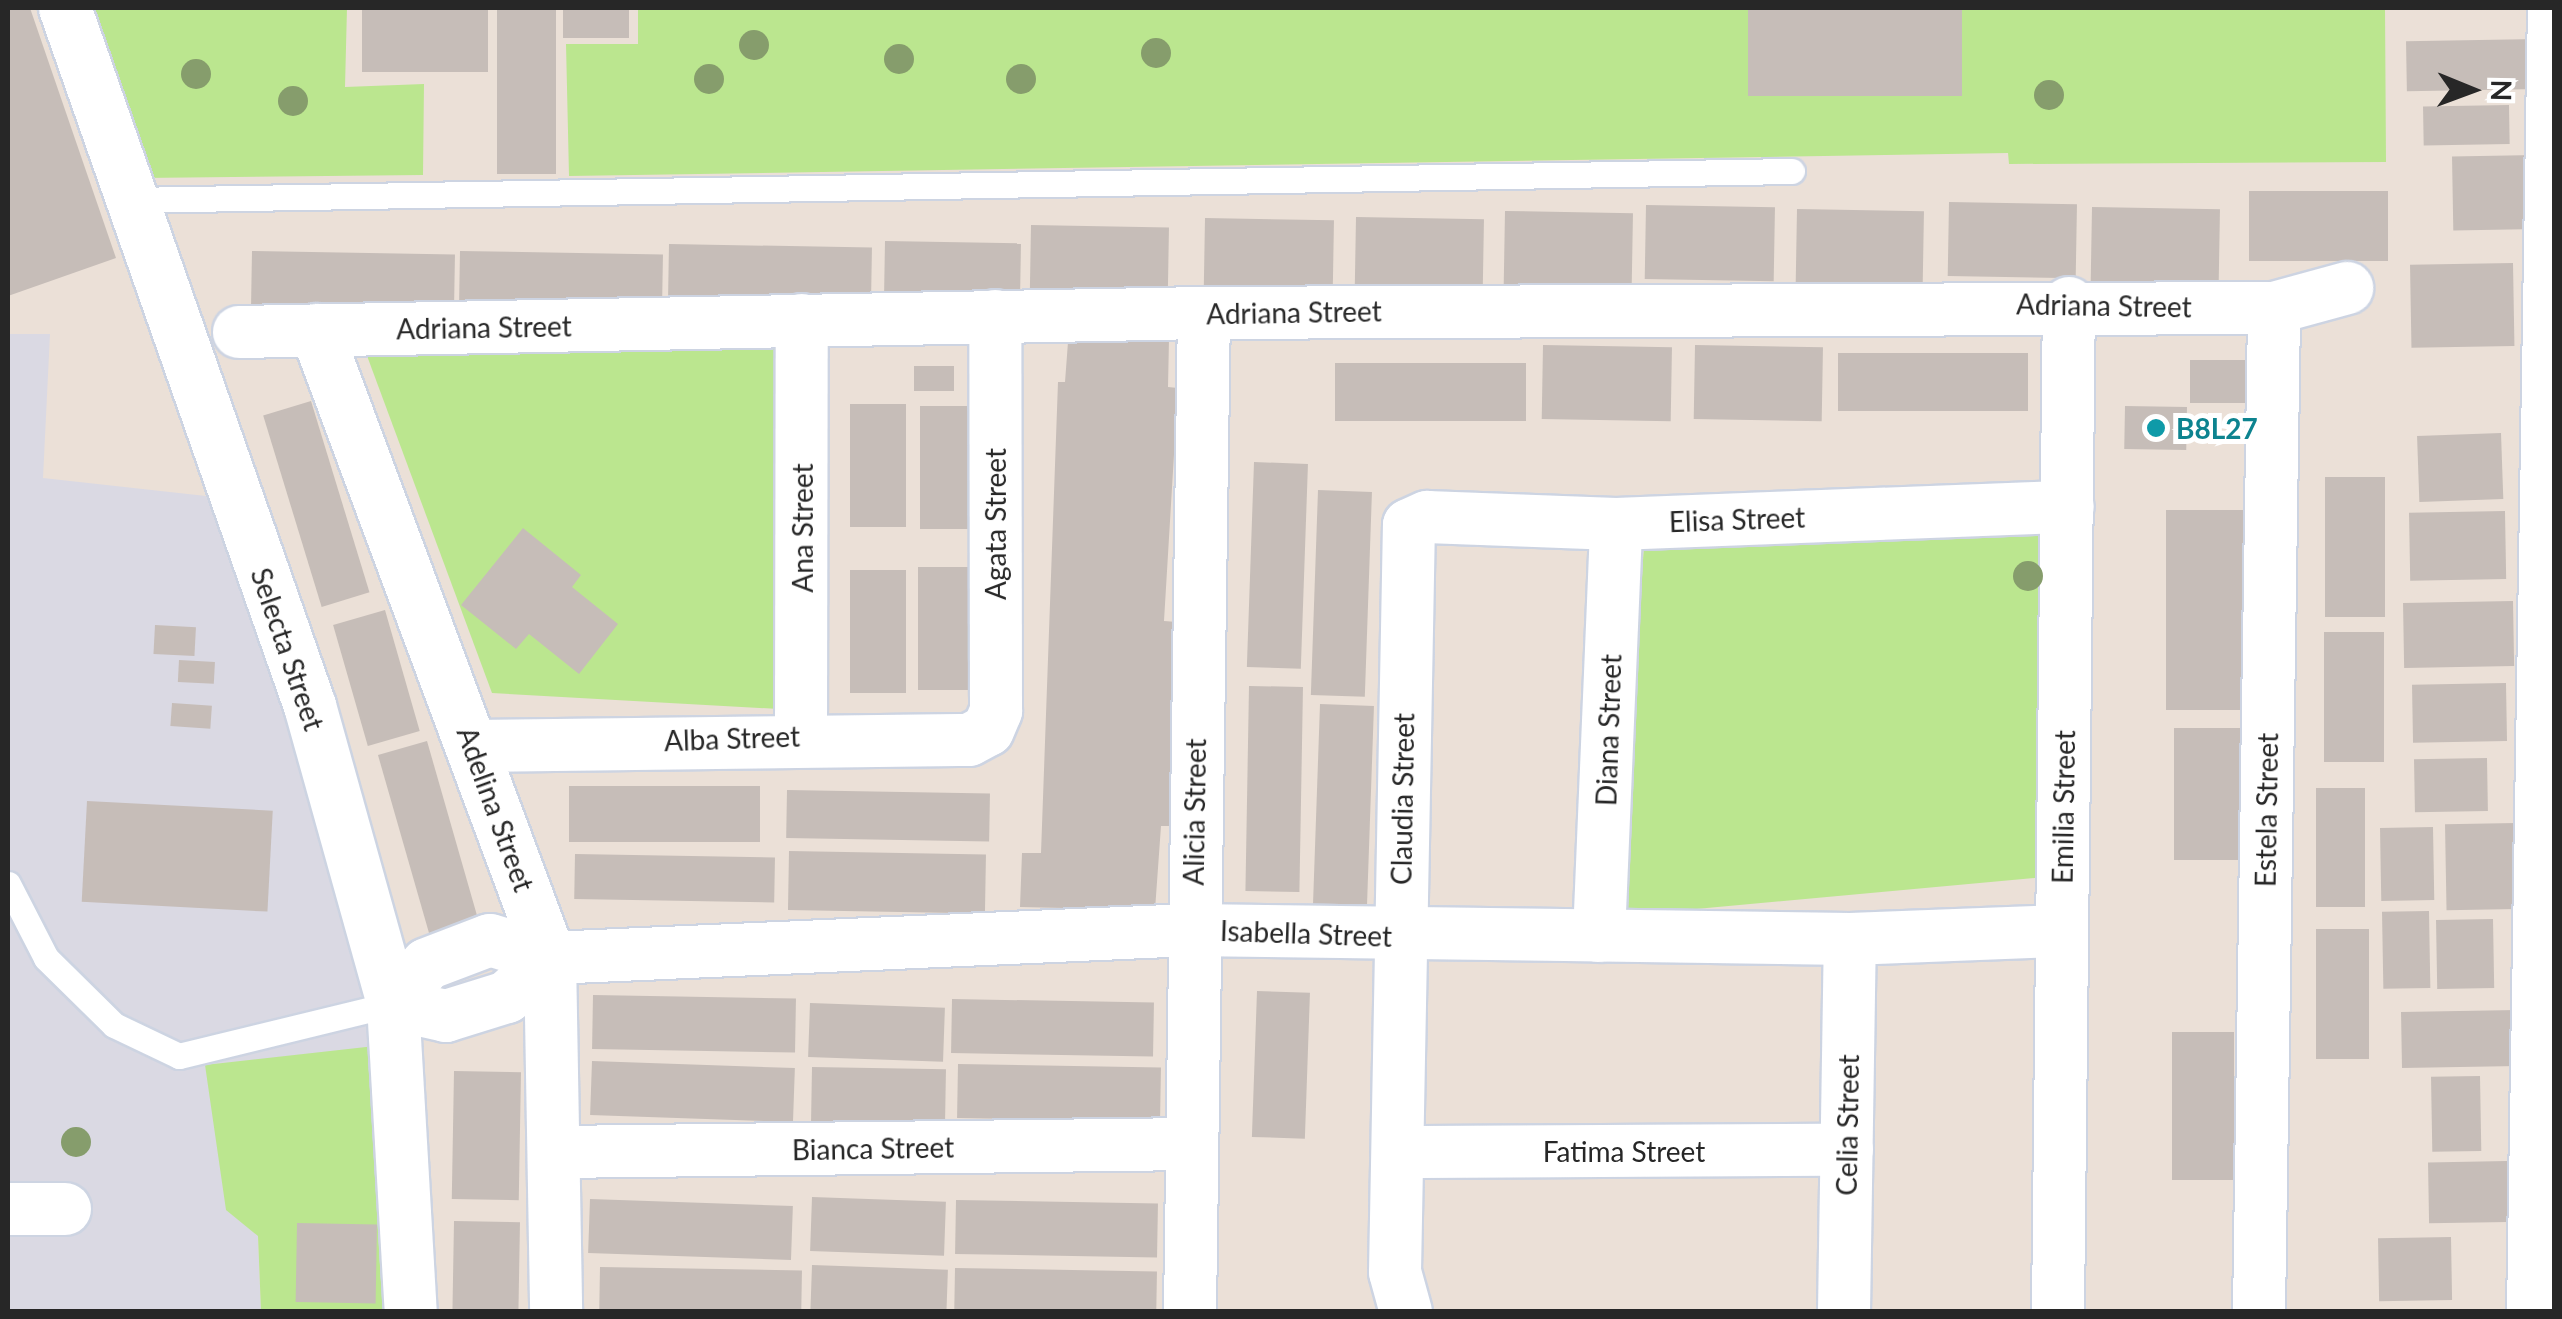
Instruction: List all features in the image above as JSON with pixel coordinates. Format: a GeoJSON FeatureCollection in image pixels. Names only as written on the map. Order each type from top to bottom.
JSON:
{"type":"FeatureCollection","features":[{"type":"Feature","properties":{"kind":"street","name":"Selecta Street"},"geometry":{"type":"LineString","coordinates":[[64,8],[310,706],[393,1004],[411,1312]]}},
{"type":"Feature","properties":{"kind":"street"},"geometry":{"type":"LineString","coordinates":[[2533,1312],[2546,1073],[2554,8]]}},
{"type":"Feature","properties":{"kind":"street","name":"Adriana Street"},"geometry":{"type":"LineString","coordinates":[[239,332],[1204,312],[2069,303],[2274,308],[2347,288]]}},
{"type":"Feature","properties":{"kind":"street","name":"Emilia Street"},"geometry":{"type":"LineString","coordinates":[[2058,1312],[2069,303]]}},
{"type":"Feature","properties":{"kind":"street","name":"Estela Street"},"geometry":{"type":"LineString","coordinates":[[2259,1312],[2274,308]]}},
{"type":"Feature","properties":{"kind":"street","name":"Alicia Street"},"geometry":{"type":"LineString","coordinates":[[1190,1312],[1191,930],[1204,312]]}},
{"type":"Feature","properties":{"kind":"street","name":"Agata Street"},"geometry":{"type":"LineString","coordinates":[[988,730],[996,711],[995,316]]}},
{"type":"Feature","properties":{"kind":"street","name":"Ana Street"},"geometry":{"type":"LineString","coordinates":[[801,735],[802,320]]}},
{"type":"Feature","properties":{"kind":"street","name":"Adelina Street"},"geometry":{"type":"LineString","coordinates":[[316,330],[550,958],[557,1152],[556,1312]]}},
{"type":"Feature","properties":{"kind":"street","name":"Elisa Street"},"geometry":{"type":"LineString","coordinates":[[1409,524],[1427,517],[1616,524],[2068,506]]}},
{"type":"Feature","properties":{"kind":"street","name":"Claudia Street"},"geometry":{"type":"LineString","coordinates":[[1406,1312],[1395,1272],[1402,1152],[1400,936],[1409,524]]}},
{"type":"Feature","properties":{"kind":"street","name":"Diana Street"},"geometry":{"type":"LineString","coordinates":[[1600,936],[1616,524]]}},
{"type":"Feature","properties":{"kind":"street","name":"Alba Street"},"geometry":{"type":"LineString","coordinates":[[474,746],[801,735],[969,740],[988,730]]}},
{"type":"Feature","properties":{"kind":"street","name":"Isabella Street"},"geometry":{"type":"LineString","coordinates":[[393,1004],[427,964],[490,940],[550,958],[1191,930],[1400,936],[1850,939],[2062,931]]}},
{"type":"Feature","properties":{"kind":"street","name":"Celia Street"},"geometry":{"type":"LineString","coordinates":[[1844,1312],[1850,939]]}},
{"type":"Feature","properties":{"kind":"street","name":"Bianca Street"},"geometry":{"type":"LineString","coordinates":[[557,1152],[1190,1144]]}},
{"type":"Feature","properties":{"kind":"street","name":"Fatima Street"},"geometry":{"type":"LineString","coordinates":[[1402,1152],[1847,1150]]}},
{"type":"Feature","properties":{"kind":"street"},"geometry":{"type":"LineString","coordinates":[[8,1209],[66,1209]]}},
{"type":"Feature","properties":{"kind":"lane"},"geometry":{"type":"LineString","coordinates":[[130,200],[1792,170]]}},
{"type":"Feature","properties":{"kind":"lane"},"geometry":{"type":"LineString","coordinates":[[8,884],[46,958],[114,1025],[179,1056],[393,1004]]}},
{"type":"Feature","properties":{"kind":"shaded area"},"geometry":{"type":"Polygon","coordinates":[[[8,334],[50,334],[43,478],[215,497],[297,710],[384,1045],[258,1236],[261,1311],[8,1311],[8,334]]]}},
{"type":"Feature","properties":{"kind":"green space"},"geometry":{"type":"Polygon","coordinates":[[[86,8],[347,8],[345,87],[424,84],[423,175],[141,178],[86,8]]]}},
{"type":"Feature","properties":{"kind":"green space"},"geometry":{"type":"Polygon","coordinates":[[[638,8],[2385,8],[2386,162],[2009,164],[2008,153],[569,176],[566,44],[638,44],[638,8]]]}},
{"type":"Feature","properties":{"kind":"green space"},"geometry":{"type":"Polygon","coordinates":[[[781,328],[779,709],[492,693],[363,345],[781,328]]]}},
{"type":"Feature","properties":{"kind":"green space"},"geometry":{"type":"Polygon","coordinates":[[[2072,495],[2057,876],[1620,916],[1646,514],[2072,495]]]}},
{"type":"Feature","properties":{"kind":"green space"},"geometry":{"type":"Polygon","coordinates":[[[384,1045],[384,1311],[261,1311],[258,1236],[226,1210],[205,1065],[384,1045]]]}},
{"type":"Feature","properties":{"kind":"building"},"geometry":{"type":"Polygon","coordinates":[[[8,8],[30,8],[116,258],[8,296],[8,8]]]}},
{"type":"Feature","properties":{"kind":"building"},"geometry":{"type":"Polygon","coordinates":[[[362,8],[488,8],[488,72],[362,72],[362,8]]]}},
{"type":"Feature","properties":{"kind":"building"},"geometry":{"type":"Polygon","coordinates":[[[497,8],[556,8],[556,174],[497,174],[497,8]]]}},
{"type":"Feature","properties":{"kind":"building"},"geometry":{"type":"Polygon","coordinates":[[[563,8],[629,8],[629,38],[563,38],[563,8]]]}},
{"type":"Feature","properties":{"kind":"building"},"geometry":{"type":"Polygon","coordinates":[[[1748,8],[1962,8],[1962,96],[1748,96],[1748,8]]]}},
{"type":"Feature","properties":{"kind":"building"},"geometry":{"type":"Polygon","coordinates":[[[2538,39],[2539,89],[2407,91],[2406,41],[2538,39]]]}},
{"type":"Feature","properties":{"kind":"building"},"geometry":{"type":"Polygon","coordinates":[[[2509,105],[2510,144],[2424,145],[2423,107],[2509,105]]]}},
{"type":"Feature","properties":{"kind":"building"},"geometry":{"type":"Polygon","coordinates":[[[2536,155],[2537,229],[2453,230],[2452,156],[2536,155]]]}},
{"type":"Feature","properties":{"kind":"building"},"geometry":{"type":"Polygon","coordinates":[[[2249,191],[2388,191],[2388,261],[2249,261],[2249,191]]]}},
{"type":"Feature","properties":{"kind":"building"},"geometry":{"type":"Polygon","coordinates":[[[1949,202],[2077,204],[2076,278],[1948,276],[1949,202]]]}},
{"type":"Feature","properties":{"kind":"building"},"geometry":{"type":"Polygon","coordinates":[[[1646,205],[1775,207],[1774,281],[1645,279],[1646,205]]]}},
{"type":"Feature","properties":{"kind":"building"},"geometry":{"type":"Polygon","coordinates":[[[2092,207],[2220,209],[2219,283],[2091,281],[2092,207]]]}},
{"type":"Feature","properties":{"kind":"building"},"geometry":{"type":"Polygon","coordinates":[[[1797,209],[1924,211],[1923,285],[1796,283],[1797,209]]]}},
{"type":"Feature","properties":{"kind":"building"},"geometry":{"type":"Polygon","coordinates":[[[1505,211],[1633,213],[1632,287],[1504,285],[1505,211]]]}},
{"type":"Feature","properties":{"kind":"building"},"geometry":{"type":"Polygon","coordinates":[[[1356,217],[1484,219],[1483,293],[1355,291],[1356,217]]]}},
{"type":"Feature","properties":{"kind":"building"},"geometry":{"type":"Polygon","coordinates":[[[1205,218],[1334,220],[1333,294],[1204,292],[1205,218]]]}},
{"type":"Feature","properties":{"kind":"building"},"geometry":{"type":"Polygon","coordinates":[[[1031,225],[1169,227],[1168,296],[1030,294],[1031,225]]]}},
{"type":"Feature","properties":{"kind":"building"},"geometry":{"type":"Polygon","coordinates":[[[885,241],[1021,243],[1020,300],[884,298],[885,241]]]}},
{"type":"Feature","properties":{"kind":"building"},"geometry":{"type":"Polygon","coordinates":[[[669,244],[872,248],[871,303],[668,299],[669,244]]]}},
{"type":"Feature","properties":{"kind":"building"},"geometry":{"type":"Polygon","coordinates":[[[252,251],[455,255],[454,311],[251,307],[252,251]]]}},
{"type":"Feature","properties":{"kind":"building"},"geometry":{"type":"Polygon","coordinates":[[[460,251],[663,255],[662,310],[459,306],[460,251]]]}},
{"type":"Feature","properties":{"kind":"building"},"geometry":{"type":"Polygon","coordinates":[[[2513,263],[2514,346],[2411,348],[2410,265],[2513,263]]]}},
{"type":"Feature","properties":{"kind":"building"},"geometry":{"type":"Polygon","coordinates":[[[1169,339],[1168,387],[1178,388],[1164,621],[1177,622],[1170,826],[1161,826],[1155,910],[1020,907],[1022,853],[1041,853],[1058,382],[1065,382],[1068,342],[1169,339]]]}},
{"type":"Feature","properties":{"kind":"building"},"geometry":{"type":"Polygon","coordinates":[[[1543,345],[1672,347],[1671,421],[1542,419],[1543,345]]]}},
{"type":"Feature","properties":{"kind":"building"},"geometry":{"type":"Polygon","coordinates":[[[1695,345],[1823,347],[1822,421],[1694,419],[1695,345]]]}},
{"type":"Feature","properties":{"kind":"building"},"geometry":{"type":"Polygon","coordinates":[[[1838,353],[2028,353],[2028,411],[1838,411],[1838,353]]]}},
{"type":"Feature","properties":{"kind":"building"},"geometry":{"type":"Polygon","coordinates":[[[2190,360],[2249,360],[2249,403],[2190,403],[2190,360]]]}},
{"type":"Feature","properties":{"kind":"building"},"geometry":{"type":"Polygon","coordinates":[[[1335,363],[1526,363],[1526,421],[1335,421],[1335,363]]]}},
{"type":"Feature","properties":{"kind":"building"},"geometry":{"type":"Polygon","coordinates":[[[914,366],[954,366],[954,391],[914,391],[914,366]]]}},
{"type":"Feature","properties":{"kind":"building"},"geometry":{"type":"Polygon","coordinates":[[[311,401],[369,592],[322,607],[263,416],[311,401]]]}},
{"type":"Feature","properties":{"kind":"building"},"geometry":{"type":"Polygon","coordinates":[[[850,404],[906,404],[906,527],[850,527],[850,404]]]}},
{"type":"Feature","properties":{"kind":"building"},"geometry":{"type":"Polygon","coordinates":[[[920,406],[976,406],[976,529],[920,529],[920,406]]]}},
{"type":"Feature","properties":{"kind":"building","name":"B8L27"},"geometry":{"type":"Polygon","coordinates":[[[2125,406],[2187,407],[2186,450],[2124,449],[2125,406]]]}},
{"type":"Feature","properties":{"kind":"building"},"geometry":{"type":"Polygon","coordinates":[[[2501,433],[2503,499],[2419,502],[2417,436],[2501,433]]]}},
{"type":"Feature","properties":{"kind":"building"},"geometry":{"type":"Polygon","coordinates":[[[1254,462],[1308,464],[1301,669],[1247,667],[1254,462]]]}},
{"type":"Feature","properties":{"kind":"building"},"geometry":{"type":"Polygon","coordinates":[[[2325,477],[2385,477],[2385,617],[2325,617],[2325,477]]]}},
{"type":"Feature","properties":{"kind":"building"},"geometry":{"type":"Polygon","coordinates":[[[1318,490],[1372,492],[1365,697],[1311,695],[1318,490]]]}},
{"type":"Feature","properties":{"kind":"building"},"geometry":{"type":"Polygon","coordinates":[[[2166,510],[2245,510],[2245,710],[2166,710],[2166,510]]]}},
{"type":"Feature","properties":{"kind":"building"},"geometry":{"type":"Polygon","coordinates":[[[2505,511],[2506,579],[2410,581],[2409,513],[2505,511]]]}},
{"type":"Feature","properties":{"kind":"building"},"geometry":{"type":"Polygon","coordinates":[[[523,528],[581,575],[572,587],[618,624],[579,674],[529,634],[516,649],[461,605],[523,528]]]}},
{"type":"Feature","properties":{"kind":"building"},"geometry":{"type":"Polygon","coordinates":[[[918,567],[974,567],[974,690],[918,690],[918,567]]]}},
{"type":"Feature","properties":{"kind":"building"},"geometry":{"type":"Polygon","coordinates":[[[850,570],[906,570],[906,693],[850,693],[850,570]]]}},
{"type":"Feature","properties":{"kind":"building"},"geometry":{"type":"Polygon","coordinates":[[[2513,601],[2514,666],[2404,668],[2403,603],[2513,601]]]}},
{"type":"Feature","properties":{"kind":"building"},"geometry":{"type":"Polygon","coordinates":[[[385,610],[420,731],[368,746],[333,625],[385,610]]]}},
{"type":"Feature","properties":{"kind":"building"},"geometry":{"type":"Polygon","coordinates":[[[155,625],[196,627],[194,656],[153,654],[155,625]]]}},
{"type":"Feature","properties":{"kind":"building"},"geometry":{"type":"Polygon","coordinates":[[[2324,632],[2384,632],[2384,762],[2324,762],[2324,632]]]}},
{"type":"Feature","properties":{"kind":"building"},"geometry":{"type":"Polygon","coordinates":[[[179,660],[215,662],[214,684],[178,682],[179,660]]]}},
{"type":"Feature","properties":{"kind":"building"},"geometry":{"type":"Polygon","coordinates":[[[2506,683],[2507,741],[2413,743],[2412,685],[2506,683]]]}},
{"type":"Feature","properties":{"kind":"building"},"geometry":{"type":"Polygon","coordinates":[[[1249,686],[1303,687],[1299,892],[1245,891],[1249,686]]]}},
{"type":"Feature","properties":{"kind":"building"},"geometry":{"type":"Polygon","coordinates":[[[172,703],[212,706],[210,729],[170,726],[172,703]]]}},
{"type":"Feature","properties":{"kind":"building"},"geometry":{"type":"Polygon","coordinates":[[[1320,704],[1374,706],[1367,911],[1313,909],[1320,704]]]}},
{"type":"Feature","properties":{"kind":"building"},"geometry":{"type":"Polygon","coordinates":[[[2174,728],[2241,728],[2241,860],[2174,860],[2174,728]]]}},
{"type":"Feature","properties":{"kind":"building"},"geometry":{"type":"Polygon","coordinates":[[[427,741],[482,934],[433,948],[378,755],[427,741]]]}},
{"type":"Feature","properties":{"kind":"building"},"geometry":{"type":"Polygon","coordinates":[[[2487,758],[2488,811],[2415,812],[2414,759],[2487,758]]]}},
{"type":"Feature","properties":{"kind":"building"},"geometry":{"type":"Polygon","coordinates":[[[569,786],[760,786],[760,842],[569,842],[569,786]]]}},
{"type":"Feature","properties":{"kind":"building"},"geometry":{"type":"Polygon","coordinates":[[[2316,788],[2365,788],[2365,907],[2316,907],[2316,788]]]}},
{"type":"Feature","properties":{"kind":"building"},"geometry":{"type":"Polygon","coordinates":[[[787,790],[990,794],[989,842],[786,838],[787,790]]]}},
{"type":"Feature","properties":{"kind":"building"},"geometry":{"type":"Polygon","coordinates":[[[87,801],[273,811],[267,912],[82,902],[87,801]]]}},
{"type":"Feature","properties":{"kind":"building"},"geometry":{"type":"Polygon","coordinates":[[[2516,823],[2518,909],[2447,910],[2445,824],[2516,823]]]}},
{"type":"Feature","properties":{"kind":"building"},"geometry":{"type":"Polygon","coordinates":[[[2433,827],[2434,900],[2381,901],[2380,828],[2433,827]]]}},
{"type":"Feature","properties":{"kind":"building"},"geometry":{"type":"Polygon","coordinates":[[[789,851],[986,854],[985,913],[788,910],[789,851]]]}},
{"type":"Feature","properties":{"kind":"building"},"geometry":{"type":"Polygon","coordinates":[[[575,854],[775,857],[774,902],[574,899],[575,854]]]}},
{"type":"Feature","properties":{"kind":"building"},"geometry":{"type":"Polygon","coordinates":[[[2429,911],[2430,988],[2383,989],[2382,912],[2429,911]]]}},
{"type":"Feature","properties":{"kind":"building"},"geometry":{"type":"Polygon","coordinates":[[[2493,919],[2494,988],[2437,989],[2436,920],[2493,919]]]}},
{"type":"Feature","properties":{"kind":"building"},"geometry":{"type":"Polygon","coordinates":[[[2316,929],[2369,929],[2369,1059],[2316,1059],[2316,929]]]}},
{"type":"Feature","properties":{"kind":"building"},"geometry":{"type":"Polygon","coordinates":[[[1257,991],[1310,993],[1305,1139],[1252,1137],[1257,991]]]}},
{"type":"Feature","properties":{"kind":"building"},"geometry":{"type":"Polygon","coordinates":[[[593,995],[796,999],[795,1053],[592,1049],[593,995]]]}},
{"type":"Feature","properties":{"kind":"building"},"geometry":{"type":"Polygon","coordinates":[[[952,999],[1154,1003],[1153,1057],[951,1053],[952,999]]]}},
{"type":"Feature","properties":{"kind":"building"},"geometry":{"type":"Polygon","coordinates":[[[810,1003],[945,1008],[943,1062],[808,1057],[810,1003]]]}},
{"type":"Feature","properties":{"kind":"building"},"geometry":{"type":"Polygon","coordinates":[[[2517,1010],[2518,1066],[2402,1068],[2401,1012],[2517,1010]]]}},
{"type":"Feature","properties":{"kind":"building"},"geometry":{"type":"Polygon","coordinates":[[[2172,1032],[2234,1032],[2234,1180],[2172,1180],[2172,1032]]]}},
{"type":"Feature","properties":{"kind":"building"},"geometry":{"type":"Polygon","coordinates":[[[592,1061],[795,1068],[793,1122],[590,1115],[592,1061]]]}},
{"type":"Feature","properties":{"kind":"building"},"geometry":{"type":"Polygon","coordinates":[[[958,1064],[1161,1068],[1160,1122],[957,1118],[958,1064]]]}},
{"type":"Feature","properties":{"kind":"building"},"geometry":{"type":"Polygon","coordinates":[[[812,1067],[946,1069],[945,1123],[811,1121],[812,1067]]]}},
{"type":"Feature","properties":{"kind":"building"},"geometry":{"type":"Polygon","coordinates":[[[454,1071],[521,1072],[519,1200],[452,1199],[454,1071]]]}},
{"type":"Feature","properties":{"kind":"building"},"geometry":{"type":"Polygon","coordinates":[[[2480,1076],[2481,1151],[2432,1152],[2431,1077],[2480,1076]]]}},
{"type":"Feature","properties":{"kind":"building"},"geometry":{"type":"Polygon","coordinates":[[[2507,1161],[2508,1222],[2429,1223],[2428,1162],[2507,1161]]]}},
{"type":"Feature","properties":{"kind":"building"},"geometry":{"type":"Polygon","coordinates":[[[812,1197],[946,1202],[944,1256],[810,1251],[812,1197]]]}},
{"type":"Feature","properties":{"kind":"building"},"geometry":{"type":"Polygon","coordinates":[[[590,1199],[793,1206],[791,1260],[588,1253],[590,1199]]]}},
{"type":"Feature","properties":{"kind":"building"},"geometry":{"type":"Polygon","coordinates":[[[956,1200],[1158,1204],[1157,1258],[955,1254],[956,1200]]]}},
{"type":"Feature","properties":{"kind":"building"},"geometry":{"type":"Polygon","coordinates":[[[454,1221],[520,1222],[518,1312],[452,1312],[454,1221]]]}},
{"type":"Feature","properties":{"kind":"building"},"geometry":{"type":"Polygon","coordinates":[[[297,1223],[377,1224],[376,1303],[296,1302],[297,1223]]]}},
{"type":"Feature","properties":{"kind":"building"},"geometry":{"type":"Polygon","coordinates":[[[2451,1237],[2452,1300],[2379,1301],[2378,1238],[2451,1237]]]}},
{"type":"Feature","properties":{"kind":"building"},"geometry":{"type":"Polygon","coordinates":[[[812,1265],[948,1270],[946,1312],[810,1312],[812,1265]]]}},
{"type":"Feature","properties":{"kind":"building"},"geometry":{"type":"Polygon","coordinates":[[[600,1267],[802,1271],[801,1312],[599,1312],[600,1267]]]}},
{"type":"Feature","properties":{"kind":"building"},"geometry":{"type":"Polygon","coordinates":[[[955,1268],[1157,1272],[1156,1312],[954,1312],[955,1268]]]}},
{"type":"Feature","properties":{"kind":"place","name":"B8L27"},"geometry":{"type":"Point","coordinates":[2156,428]}}]}
